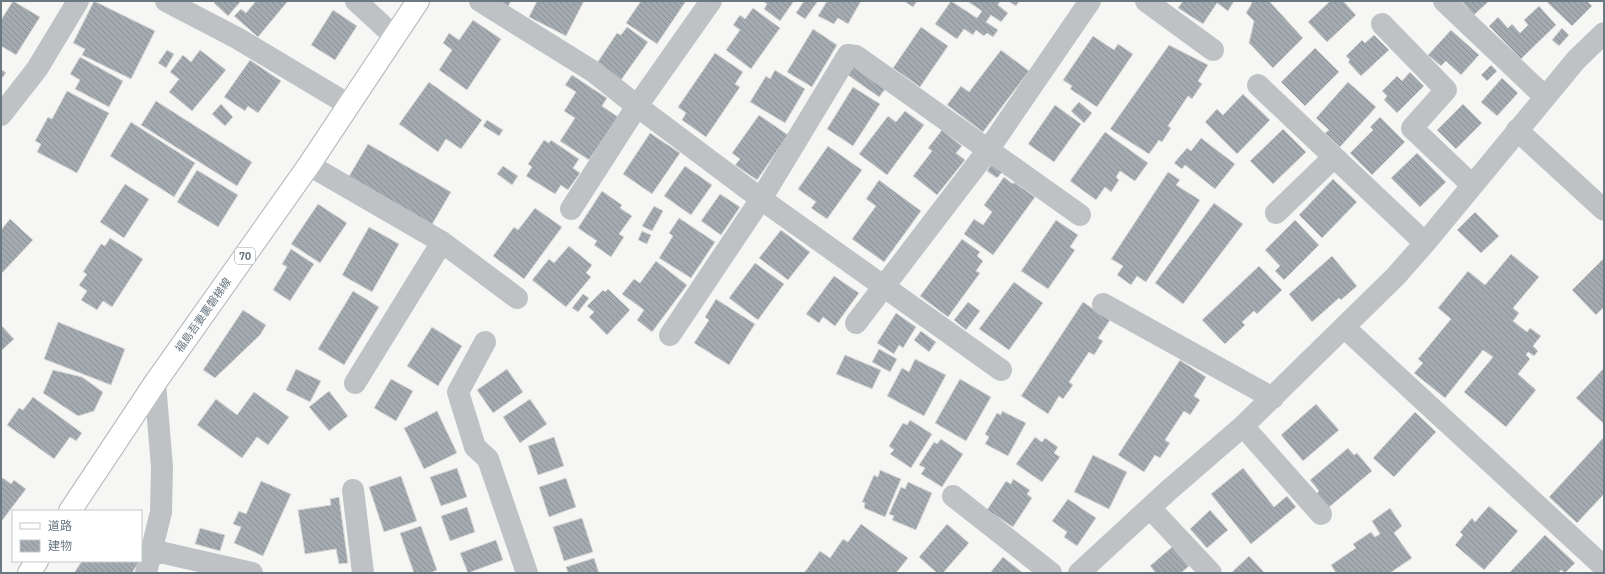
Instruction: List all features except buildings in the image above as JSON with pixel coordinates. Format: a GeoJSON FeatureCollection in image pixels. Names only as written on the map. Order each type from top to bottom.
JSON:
{"type":"FeatureCollection","features":[{"type":"Feature","properties":{"kind":"main road","name":"福島吾妻裏磐梯線"},"geometry":{"type":"LineString","coordinates":[[71,510],[155,383],[309,166],[418,1]]}},
{"type":"Feature","properties":{"kind":"main road"},"geometry":{"type":"LineString","coordinates":[[29,573],[36,562]]}},
{"type":"Feature","properties":{"kind":"street"},"geometry":{"type":"LineString","coordinates":[[1,115],[37,69],[78,1]]}},
{"type":"Feature","properties":{"kind":"street"},"geometry":{"type":"LineString","coordinates":[[166,1],[237,38],[349,105]]}},
{"type":"Feature","properties":{"kind":"street"},"geometry":{"type":"LineString","coordinates":[[356,1],[395,37]]}},
{"type":"Feature","properties":{"kind":"street"},"geometry":{"type":"LineString","coordinates":[[480,1],[594,72],[761,199],[1001,370]]}},
{"type":"Feature","properties":{"kind":"street"},"geometry":{"type":"LineString","coordinates":[[571,209],[637,106],[711,1]]}},
{"type":"Feature","properties":{"kind":"street"},"geometry":{"type":"LineString","coordinates":[[856,323],[988,150],[1090,1]]}},
{"type":"Feature","properties":{"kind":"street"},"geometry":{"type":"LineString","coordinates":[[1146,1],[1213,50]]}},
{"type":"Feature","properties":{"kind":"street"},"geometry":{"type":"LineString","coordinates":[[1444,1],[1545,97]]}},
{"type":"Feature","properties":{"kind":"street"},"geometry":{"type":"LineString","coordinates":[[1382,24],[1446,90],[1412,128],[1472,185]]}},
{"type":"Feature","properties":{"kind":"street"},"geometry":{"type":"LineString","coordinates":[[1079,573],[1273,398],[1396,276],[1576,60],[1604,33]]}},
{"type":"Feature","properties":{"kind":"street"},"geometry":{"type":"LineString","coordinates":[[670,335],[761,199],[848,55],[856,56],[1080,214]]}},
{"type":"Feature","properties":{"kind":"street"},"geometry":{"type":"LineString","coordinates":[[1258,85],[1425,243]]}},
{"type":"Feature","properties":{"kind":"street"},"geometry":{"type":"LineString","coordinates":[[1517,130],[1604,210]]}},
{"type":"Feature","properties":{"kind":"street"},"geometry":{"type":"LineString","coordinates":[[1276,213],[1334,157]]}},
{"type":"Feature","properties":{"kind":"street"},"geometry":{"type":"LineString","coordinates":[[309,166],[442,242],[517,298]]}},
{"type":"Feature","properties":{"kind":"street"},"geometry":{"type":"LineString","coordinates":[[355,383],[442,242]]}},
{"type":"Feature","properties":{"kind":"street"},"geometry":{"type":"LineString","coordinates":[[1103,304],[1273,398]]}},
{"type":"Feature","properties":{"kind":"street"},"geometry":{"type":"LineString","coordinates":[[1345,328],[1602,559]]}},
{"type":"Feature","properties":{"kind":"street"},"geometry":{"type":"LineString","coordinates":[[485,342],[458,392],[475,447],[488,459],[527,573]]}},
{"type":"Feature","properties":{"kind":"street"},"geometry":{"type":"LineString","coordinates":[[146,573],[161,512],[162,468],[155,383]]}},
{"type":"Feature","properties":{"kind":"street"},"geometry":{"type":"LineString","coordinates":[[1243,426],[1321,514]]}},
{"type":"Feature","properties":{"kind":"street"},"geometry":{"type":"LineString","coordinates":[[353,490],[363,573]]}},
{"type":"Feature","properties":{"kind":"street"},"geometry":{"type":"LineString","coordinates":[[952,496],[1051,573]]}},
{"type":"Feature","properties":{"kind":"street"},"geometry":{"type":"LineString","coordinates":[[1150,508],[1211,573]]}},
{"type":"Feature","properties":{"kind":"street"},"geometry":{"type":"LineString","coordinates":[[151,550],[252,573]]}}]}
